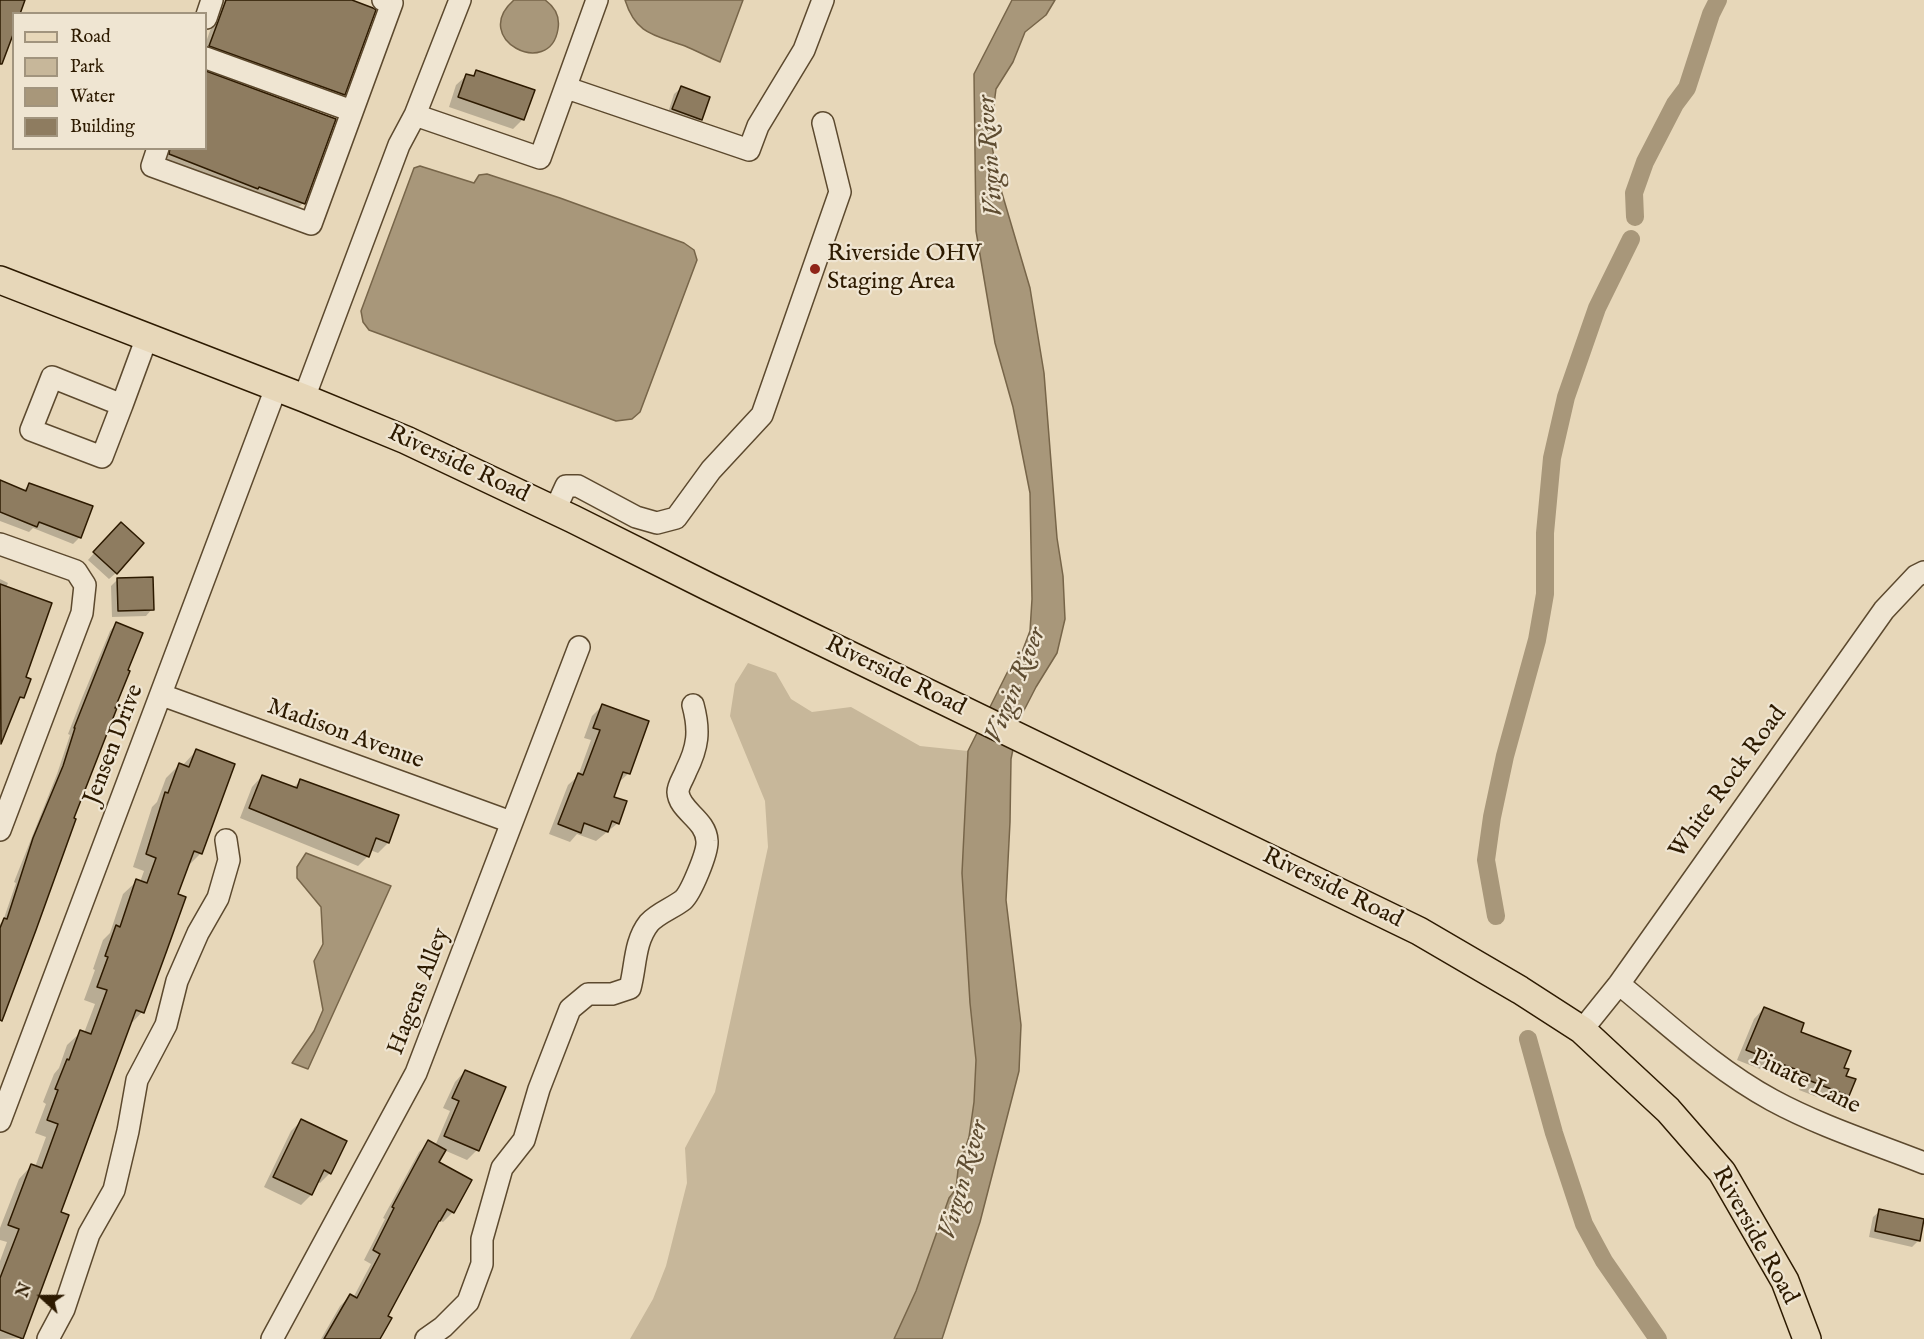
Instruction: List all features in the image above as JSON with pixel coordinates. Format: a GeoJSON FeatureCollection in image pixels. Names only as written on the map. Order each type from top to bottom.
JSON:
{"type":"FeatureCollection","features":[{"type":"Feature","properties":{"kind":"main road","name":"Riverside Road"},"geometry":{"type":"LineString","coordinates":[[0,280],[406,440],[555,510],[1419,931],[1520,990],[1582,1030],[1668,1110],[1722,1172],[1785,1281],[1807,1339]]}},
{"type":"Feature","properties":{"kind":"street"},"geometry":{"type":"LineString","coordinates":[[207,15],[212,0]]}},
{"type":"Feature","properties":{"kind":"street"},"geometry":{"type":"LineString","coordinates":[[152,164],[311,224],[392,3],[383,0]]}},
{"type":"Feature","properties":{"kind":"street"},"geometry":{"type":"LineString","coordinates":[[304,398],[399,145],[415,115],[460,0]]}},
{"type":"Feature","properties":{"kind":"street"},"geometry":{"type":"LineString","coordinates":[[415,115],[540,158],[597,0]]}},
{"type":"Feature","properties":{"kind":"street"},"geometry":{"type":"LineString","coordinates":[[567,88],[749,150],[758,126],[804,50],[823,0]]}},
{"type":"Feature","properties":{"kind":"street"},"geometry":{"type":"LineString","coordinates":[[207,58],[352,111]]}},
{"type":"Feature","properties":{"kind":"street"},"geometry":{"type":"LineString","coordinates":[[555,510],[566,486],[578,486],[636,517],[657,523],[676,518],[711,470],[762,415],[840,192],[823,123]]}},
{"type":"Feature","properties":{"kind":"street"},"geometry":{"type":"LineString","coordinates":[[122,405],[52,377],[31,430],[102,457],[122,405],[147,337]]}},
{"type":"Feature","properties":{"kind":"street","name":"Jensen Drive"},"geometry":{"type":"LineString","coordinates":[[0,1120],[276,388]]}},
{"type":"Feature","properties":{"kind":"street"},"geometry":{"type":"LineString","coordinates":[[0,544],[76,571],[85,585],[82,613],[0,830]]}},
{"type":"Feature","properties":{"kind":"street","name":"White Rock Road"},"geometry":{"type":"LineString","coordinates":[[1582,1030],[1619,984],[1884,610],[1916,576],[1924,572]]}},
{"type":"Feature","properties":{"kind":"street","name":"Hagens Alley"},"geometry":{"type":"LineString","coordinates":[[272,1339],[416,1073],[579,647]]}},
{"type":"Feature","properties":{"kind":"street","name":"Madison Avenue"},"geometry":{"type":"LineString","coordinates":[[162,695],[511,822]]}},
{"type":"Feature","properties":{"kind":"street"},"geometry":{"type":"LineString","coordinates":[[426,1339],[443,1327],[468,1302],[482,1264],[482,1239],[502,1168],[524,1140],[539,1089],[570,1010],[588,994],[612,994],[630,988],[637,944],[650,922],[685,898],[698,874],[707,842],[700,822],[680,801],[678,789],[696,751],[698,723],[693,705]]}},
{"type":"Feature","properties":{"kind":"street"},"geometry":{"type":"LineString","coordinates":[[48,1339],[64,1309],[89,1234],[114,1190],[137,1080],[166,1025],[177,981],[198,933],[218,898],[229,860],[226,840]]}},
{"type":"Feature","properties":{"kind":"street","name":"Piuate Lane"},"geometry":{"type":"LineString","coordinates":[[1619,984],[1721,1068],[1772,1100],[1842,1131],[1924,1163]]}},
{"type":"Feature","properties":{"kind":"green space"},"geometry":{"type":"Polygon","coordinates":[[[748,663],[776,673],[791,699],[812,712],[851,707],[920,746],[968,751],[962,873],[976,1060],[974,1102],[969,1137],[958,1170],[956,1189],[949,1198],[916,1291],[894,1339],[630,1339],[653,1299],[666,1266],[687,1183],[685,1148],[715,1092],[768,847],[765,801],[730,716],[735,684],[748,663]]]}},
{"type":"Feature","properties":{"kind":"water"},"geometry":{"type":"Polygon","coordinates":[[[514,0],[545,0],[552,6],[558,20],[558,29],[552,44],[541,51],[529,53],[516,48],[506,40],[501,28],[503,15],[514,0]]]}},
{"type":"Feature","properties":{"kind":"water"},"geometry":{"type":"Polygon","coordinates":[[[625,0],[743,0],[720,62],[648,32],[635,20],[625,0]]]}},
{"type":"Feature","properties":{"kind":"water","name":"Virgin River"},"geometry":{"type":"Polygon","coordinates":[[[1012,0],[1055,0],[1046,15],[1025,32],[1013,62],[996,89],[991,141],[999,183],[1030,288],[1044,373],[1065,619],[1057,653],[1019,720],[1011,759],[1006,900],[1021,1025],[1019,1071],[980,1222],[942,1339],[894,1339],[916,1291],[949,1198],[956,1189],[958,1170],[969,1137],[974,1102],[976,1060],[962,873],[968,751],[1009,669],[1022,652],[1030,631],[1032,599],[1030,493],[1013,407],[995,343],[976,231],[974,74],[1012,0]]]}},
{"type":"Feature","properties":{"kind":"water"},"geometry":{"type":"Polygon","coordinates":[[[420,166],[474,183],[479,175],[487,174],[684,243],[694,250],[697,260],[640,412],[632,419],[616,421],[369,330],[363,322],[361,311],[414,168],[420,166]]]}},
{"type":"Feature","properties":{"kind":"water"},"geometry":{"type":"Polygon","coordinates":[[[306,853],[391,886],[308,1069],[292,1063],[314,1031],[323,1010],[314,961],[323,944],[321,907],[297,878],[297,867],[306,853]]]}},
{"type":"Feature","properties":{"kind":"building"},"geometry":{"type":"Polygon","coordinates":[[[0,0],[25,0],[21,12],[12,12],[12,37],[2,64],[0,64],[0,0]]]}},
{"type":"Feature","properties":{"kind":"building"},"geometry":{"type":"Polygon","coordinates":[[[226,0],[352,0],[376,10],[345,95],[209,46],[226,0]]]}},
{"type":"Feature","properties":{"kind":"building"},"geometry":{"type":"Polygon","coordinates":[[[476,70],[535,90],[524,120],[458,97],[466,74],[474,76],[476,70]]]}},
{"type":"Feature","properties":{"kind":"building"},"geometry":{"type":"Polygon","coordinates":[[[207,71],[336,119],[305,204],[259,187],[258,189],[169,154],[170,150],[207,150],[207,71]]]}},
{"type":"Feature","properties":{"kind":"building"},"geometry":{"type":"Polygon","coordinates":[[[681,86],[710,97],[702,120],[672,109],[681,86]]]}},
{"type":"Feature","properties":{"kind":"building"},"geometry":{"type":"Polygon","coordinates":[[[0,480],[26,491],[29,483],[93,506],[81,538],[39,522],[37,527],[0,512],[0,480]]]}},
{"type":"Feature","properties":{"kind":"building"},"geometry":{"type":"Polygon","coordinates":[[[121,522],[144,543],[117,574],[93,552],[121,522]]]}},
{"type":"Feature","properties":{"kind":"building"},"geometry":{"type":"Polygon","coordinates":[[[153,577],[154,610],[118,611],[117,578],[153,577]]]}},
{"type":"Feature","properties":{"kind":"building"},"geometry":{"type":"Polygon","coordinates":[[[0,584],[52,603],[26,677],[31,679],[24,698],[20,697],[1,744],[0,584]]]}},
{"type":"Feature","properties":{"kind":"building"},"geometry":{"type":"Polygon","coordinates":[[[116,622],[143,633],[2,1021],[0,1020],[0,928],[4,918],[7,919],[33,838],[63,766],[74,728],[116,622]]]}},
{"type":"Feature","properties":{"kind":"building"},"geometry":{"type":"Polygon","coordinates":[[[602,704],[649,721],[630,774],[623,772],[614,797],[627,801],[619,824],[612,821],[608,832],[584,823],[581,833],[558,824],[578,773],[583,775],[600,730],[593,728],[602,704]]]}},
{"type":"Feature","properties":{"kind":"building"},"geometry":{"type":"Polygon","coordinates":[[[196,749],[235,764],[202,854],[194,851],[178,894],[186,897],[144,1013],[136,1010],[61,1212],[69,1215],[23,1339],[0,1330],[0,1278],[19,1229],[8,1225],[31,1164],[42,1168],[58,1124],[47,1120],[58,1090],[55,1089],[67,1059],[69,1060],[80,1030],[91,1034],[107,990],[97,987],[116,925],[120,927],[136,879],[147,883],[156,858],[146,854],[165,792],[168,793],[179,763],[189,767],[196,749]]]}},
{"type":"Feature","properties":{"kind":"building"},"geometry":{"type":"Polygon","coordinates":[[[262,775],[297,788],[300,779],[399,815],[389,843],[376,838],[369,857],[249,808],[262,775]]]}},
{"type":"Feature","properties":{"kind":"building"},"geometry":{"type":"Polygon","coordinates":[[[1764,1007],[1804,1023],[1801,1032],[1851,1051],[1844,1068],[1849,1069],[1846,1076],[1856,1079],[1849,1096],[1808,1080],[1810,1075],[1746,1050],[1764,1007]]]}},
{"type":"Feature","properties":{"kind":"building"},"geometry":{"type":"Polygon","coordinates":[[[465,1070],[506,1087],[479,1151],[444,1136],[459,1101],[452,1098],[465,1070]]]}},
{"type":"Feature","properties":{"kind":"building"},"geometry":{"type":"Polygon","coordinates":[[[301,1119],[347,1141],[331,1174],[324,1170],[312,1195],[273,1177],[301,1119]]]}},
{"type":"Feature","properties":{"kind":"building"},"geometry":{"type":"Polygon","coordinates":[[[428,1140],[446,1150],[439,1162],[472,1180],[454,1213],[447,1209],[439,1221],[388,1316],[392,1318],[380,1339],[324,1339],[350,1294],[357,1298],[380,1254],[373,1250],[394,1208],[392,1207],[428,1140]]]}},
{"type":"Feature","properties":{"kind":"building"},"geometry":{"type":"Polygon","coordinates":[[[1879,1209],[1924,1219],[1920,1241],[1875,1231],[1879,1209]]]}},
{"type":"Feature","properties":{"kind":"waterway"},"geometry":{"type":"LineString","coordinates":[[1635,217],[1634,193],[1645,162],[1675,104],[1687,88],[1711,14],[1718,0]]}},
{"type":"Feature","properties":{"kind":"waterway"},"geometry":{"type":"LineString","coordinates":[[1496,916],[1486,860],[1492,817],[1505,756],[1537,640],[1545,594],[1545,533],[1552,458],[1566,397],[1597,308],[1631,239]]}},
{"type":"Feature","properties":{"kind":"waterway"},"geometry":{"type":"LineString","coordinates":[[1528,1039],[1554,1133],[1584,1224],[1604,1261],[1658,1339]]}},
{"type":"Feature","properties":{"kind":"place","name":"Riverside OHV Staging Area"},"geometry":{"type":"Point","coordinates":[815,269]}}]}
